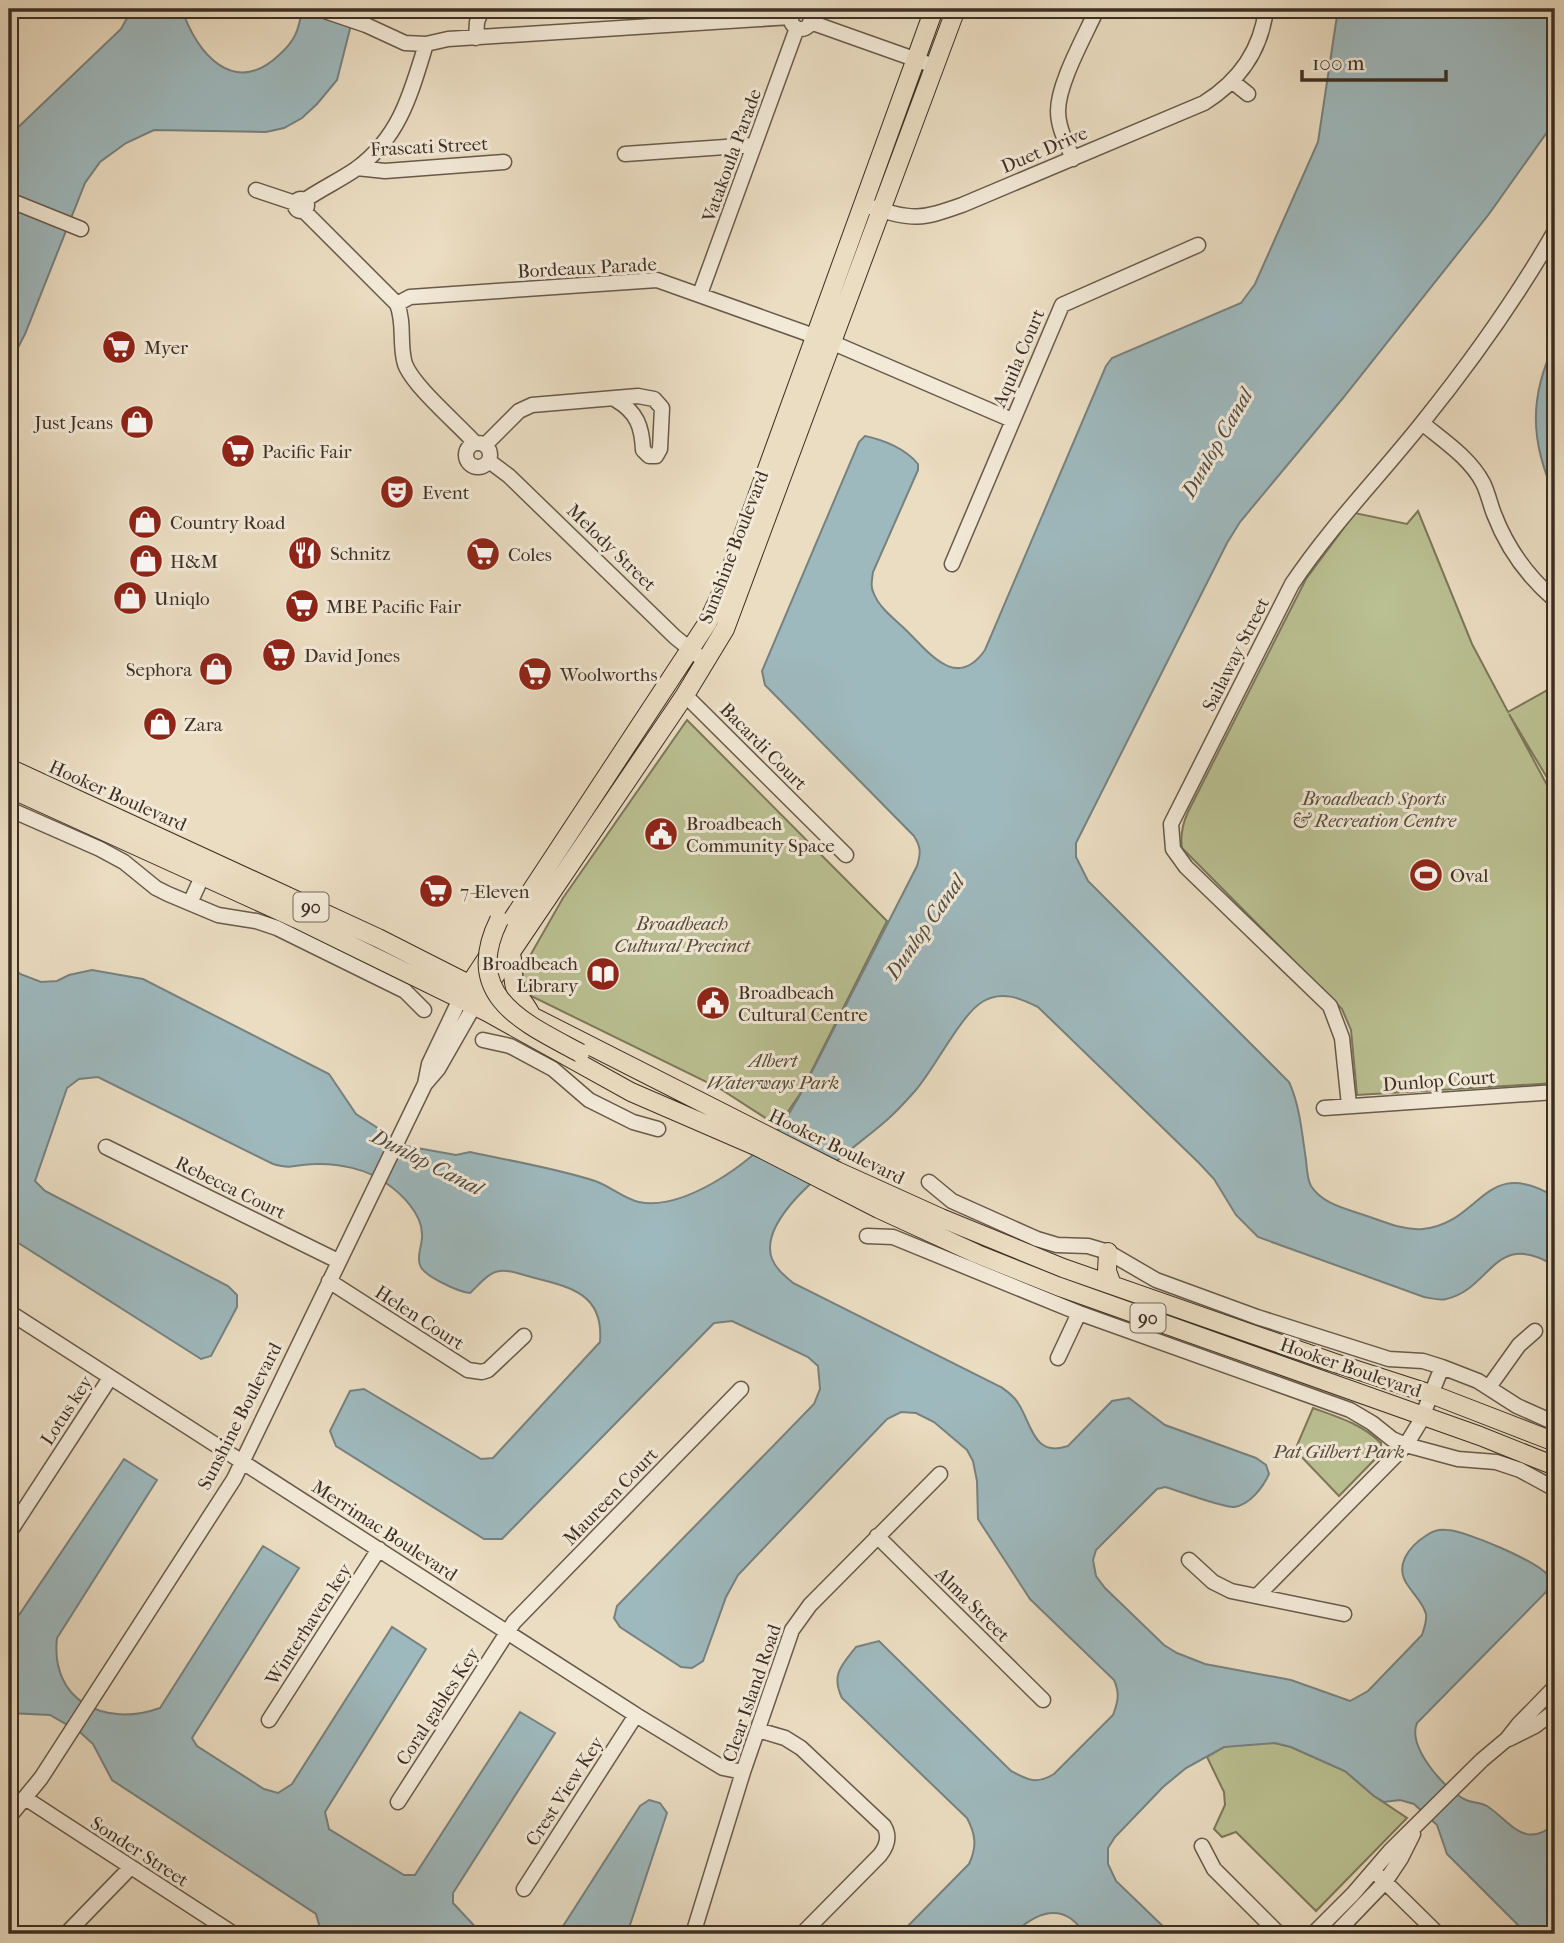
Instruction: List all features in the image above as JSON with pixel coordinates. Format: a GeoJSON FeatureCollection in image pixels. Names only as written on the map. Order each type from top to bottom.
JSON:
{"type":"FeatureCollection","features":[{"type":"Feature","properties":{"kind":"main road","name":"Sunshine Boulevard"},"geometry":{"type":"LineString","coordinates":[[472,995],[511,955],[685,695],[734,609],[823,340],[871,207],[915,59],[934,9]]}},
{"type":"Feature","properties":{"kind":"main road","name":"Sunshine Boulevard"},"geometry":{"type":"LineString","coordinates":[[871,207],[934,66],[956,9]]}},
{"type":"Feature","properties":{"kind":"main road","name":"Sunshine Boulevard"},"geometry":{"type":"LineString","coordinates":[[472,995],[708,622],[823,340]]}},
{"type":"Feature","properties":{"kind":"main road"},"geometry":{"type":"LineString","coordinates":[[654,705],[627,730],[499,920],[491,940],[488,958],[494,986],[509,1011],[522,1021],[657,1093],[678,1112]]}},
{"type":"Feature","properties":{"kind":"main road","name":"Hooker Boulevard"},"geometry":{"type":"LineString","coordinates":[[9,768],[206,868],[472,995],[631,1092],[678,1112],[761,1140]]}},
{"type":"Feature","properties":{"kind":"main road","name":"Hooker Boulevard"},"geometry":{"type":"LineString","coordinates":[[9,788],[206,868]]}},
{"type":"Feature","properties":{"kind":"main road"},"geometry":{"type":"LineString","coordinates":[[511,955],[515,988],[527,1004],[531,1015]]}},
{"type":"Feature","properties":{"kind":"main road","name":"Hooker Boulevard"},"geometry":{"type":"LineString","coordinates":[[472,995],[531,1015],[830,1175],[909,1224],[1014,1269],[1423,1415],[1555,1466]]}},
{"type":"Feature","properties":{"kind":"main road","name":"Hooker Boulevard"},"geometry":{"type":"LineString","coordinates":[[830,1175],[1112,1285],[1431,1394],[1555,1441]]}},
{"type":"Feature","properties":{"kind":"main road"},"geometry":{"type":"LineString","coordinates":[[1086,1275],[1108,1252]]}},
{"type":"Feature","properties":{"kind":"main road"},"geometry":{"type":"LineString","coordinates":[[1108,1252],[1107,1267],[1112,1285]]}},
{"type":"Feature","properties":{"kind":"street"},"geometry":{"type":"LineString","coordinates":[[319,9],[366,25],[405,43],[426,44],[476,38],[802,17],[934,66]]}},
{"type":"Feature","properties":{"kind":"street"},"geometry":{"type":"LineString","coordinates":[[476,38],[477,22],[482,9]]}},
{"type":"Feature","properties":{"kind":"street"},"geometry":{"type":"LineString","coordinates":[[1073,159],[1060,127],[1058,110],[1062,87],[1097,9]]}},
{"type":"Feature","properties":{"kind":"street","name":"Duet Drive"},"geometry":{"type":"LineString","coordinates":[[871,207],[907,217],[928,216],[1073,159],[1204,103],[1233,82],[1251,56],[1259,38],[1266,9]]}},
{"type":"Feature","properties":{"kind":"street","name":"Vatakoula Parade"},"geometry":{"type":"LineString","coordinates":[[700,294],[802,17]]}},
{"type":"Feature","properties":{"kind":"street"},"geometry":{"type":"LineString","coordinates":[[301,205],[357,168],[381,147],[398,124],[426,44]]}},
{"type":"Feature","properties":{"kind":"street"},"geometry":{"type":"LineString","coordinates":[[1233,82],[1248,94]]}},
{"type":"Feature","properties":{"kind":"street"},"geometry":{"type":"LineString","coordinates":[[625,154],[754,145]]}},
{"type":"Feature","properties":{"kind":"street","name":"Frascati Street"},"geometry":{"type":"LineString","coordinates":[[357,168],[385,171],[504,162]]}},
{"type":"Feature","properties":{"kind":"street"},"geometry":{"type":"LineString","coordinates":[[256,190],[301,205],[397,304],[405,364],[412,378],[480,444],[491,454],[484,466],[477,467],[468,461],[467,450],[480,444],[519,411],[532,405],[616,400]]}},
{"type":"Feature","properties":{"kind":"street"},"geometry":{"type":"LineString","coordinates":[[9,200],[76,227]]}},
{"type":"Feature","properties":{"kind":"street","name":"Sailaway Street"},"geometry":{"type":"LineString","coordinates":[[1349,1105],[1342,1038],[1329,1006],[1186,867],[1173,849],[1171,824],[1292,584],[1311,555],[1422,423],[1523,287],[1555,231]]}},
{"type":"Feature","properties":{"kind":"street","name":"Aquila Court"},"geometry":{"type":"LineString","coordinates":[[952,564],[1062,305],[1198,245]]}},
{"type":"Feature","properties":{"kind":"street","name":"Bordeaux Parade"},"geometry":{"type":"LineString","coordinates":[[397,304],[410,297],[657,280],[823,340],[1012,420]]}},
{"type":"Feature","properties":{"kind":"street"},"geometry":{"type":"LineString","coordinates":[[1422,423],[1464,457],[1483,483],[1494,515],[1514,555],[1538,585],[1555,600]]}},
{"type":"Feature","properties":{"kind":"street","name":"Melody Street"},"geometry":{"type":"LineString","coordinates":[[489,461],[519,485],[706,662]]}},
{"type":"Feature","properties":{"kind":"street","name":"Bacardi Court"},"geometry":{"type":"LineString","coordinates":[[685,695],[846,855]]}},
{"type":"Feature","properties":{"kind":"street"},"geometry":{"type":"LineString","coordinates":[[9,809],[100,849],[124,862],[156,888],[218,915],[256,921],[277,928],[405,990],[424,1010]]}},
{"type":"Feature","properties":{"kind":"street"},"geometry":{"type":"LineString","coordinates":[[190,903],[206,868]]}},
{"type":"Feature","properties":{"kind":"street","name":"Sunshine Boulevard"},"geometry":{"type":"LineString","coordinates":[[9,1817],[26,1798],[66,1740],[243,1462],[425,1084],[429,1064],[472,995]]}},
{"type":"Feature","properties":{"kind":"street"},"geometry":{"type":"LineString","coordinates":[[483,1040],[510,1045],[547,1065],[589,1100],[633,1122],[659,1129]]}},
{"type":"Feature","properties":{"kind":"street"},"geometry":{"type":"LineString","coordinates":[[619,1115],[631,1092]]}},
{"type":"Feature","properties":{"kind":"street","name":"Dunlop Court"},"geometry":{"type":"LineString","coordinates":[[1324,1108],[1555,1092]]}},
{"type":"Feature","properties":{"kind":"street","name":"Rebecca Court"},"geometry":{"type":"LineString","coordinates":[[106,1146],[338,1261]]}},
{"type":"Feature","properties":{"kind":"street","name":"Hooker Boulevard"},"geometry":{"type":"LineString","coordinates":[[929,1182],[952,1201],[1037,1239],[1057,1245],[1088,1246],[1108,1252],[1156,1280],[1257,1317],[1389,1359],[1423,1361],[1442,1367],[1489,1387],[1517,1406],[1555,1423]]}},
{"type":"Feature","properties":{"kind":"street","name":"Hooker Boulevard"},"geometry":{"type":"LineString","coordinates":[[867,1236],[893,1237],[1079,1313],[1349,1410],[1392,1439],[1406,1445],[1458,1459],[1496,1462],[1520,1470],[1555,1489]]}},
{"type":"Feature","properties":{"kind":"street","name":"Helen Court"},"geometry":{"type":"LineString","coordinates":[[329,1281],[468,1370],[488,1370],[524,1336]]}},
{"type":"Feature","properties":{"kind":"street","name":"Merrimac Boulevard"},"geometry":{"type":"LineString","coordinates":[[9,1312],[636,1715],[723,1768],[743,1772]]}},
{"type":"Feature","properties":{"kind":"street"},"geometry":{"type":"LineString","coordinates":[[1058,1357],[1079,1313]]}},
{"type":"Feature","properties":{"kind":"street"},"geometry":{"type":"LineString","coordinates":[[1489,1387],[1519,1345],[1535,1331]]}},
{"type":"Feature","properties":{"kind":"street","name":"Hooker Boulevard"},"geometry":{"type":"LineString","coordinates":[[1431,1394],[1442,1367]]}},
{"type":"Feature","properties":{"kind":"street","name":"Lotus key"},"geometry":{"type":"LineString","coordinates":[[9,1533],[110,1378]]}},
{"type":"Feature","properties":{"kind":"street","name":"Maureen Court"},"geometry":{"type":"LineString","coordinates":[[508,1631],[524,1611],[741,1389]]}},
{"type":"Feature","properties":{"kind":"street"},"geometry":{"type":"LineString","coordinates":[[1257,1597],[1406,1445],[1431,1394]]}},
{"type":"Feature","properties":{"kind":"street","name":"Clear Island Road"},"geometry":{"type":"LineString","coordinates":[[693,1934],[785,1644],[797,1621],[940,1474]]}},
{"type":"Feature","properties":{"kind":"street","name":"Alma Street"},"geometry":{"type":"LineString","coordinates":[[877,1536],[1043,1700]]}},
{"type":"Feature","properties":{"kind":"street","name":"Winterhaven key"},"geometry":{"type":"LineString","coordinates":[[269,1720],[379,1549]]}},
{"type":"Feature","properties":{"kind":"street"},"geometry":{"type":"LineString","coordinates":[[1189,1560],[1213,1582],[1231,1591],[1344,1614]]}},
{"type":"Feature","properties":{"kind":"street","name":"Coral gables Key"},"geometry":{"type":"LineString","coordinates":[[398,1802],[508,1631]]}},
{"type":"Feature","properties":{"kind":"street"},"geometry":{"type":"LineString","coordinates":[[1313,1934],[1390,1851],[1507,1739],[1555,1687]]}},
{"type":"Feature","properties":{"kind":"street"},"geometry":{"type":"LineString","coordinates":[[1507,1739],[1535,1726],[1555,1712]]}},
{"type":"Feature","properties":{"kind":"street","name":"Crest View Key"},"geometry":{"type":"LineString","coordinates":[[524,1889],[636,1715]]}},
{"type":"Feature","properties":{"kind":"street"},"geometry":{"type":"LineString","coordinates":[[758,1730],[795,1743],[816,1759],[878,1821],[888,1835],[880,1856],[803,1934]]}},
{"type":"Feature","properties":{"kind":"street","name":"Sonder Street"},"geometry":{"type":"LineString","coordinates":[[26,1798],[234,1934]]}},
{"type":"Feature","properties":{"kind":"street"},"geometry":{"type":"LineString","coordinates":[[1335,1934],[1385,1882],[1421,1821]]}},
{"type":"Feature","properties":{"kind":"street"},"geometry":{"type":"LineString","coordinates":[[1202,1846],[1214,1869],[1279,1934]]}},
{"type":"Feature","properties":{"kind":"street"},"geometry":{"type":"LineString","coordinates":[[66,1934],[130,1868]]}},
{"type":"Feature","properties":{"kind":"street"},"geometry":{"type":"LineString","coordinates":[[1374,1871],[1438,1934]]}},
{"type":"Feature","properties":{"kind":"green space","name":"Broadbeach Sports & Recreation Centre"},"geometry":{"type":"Polygon","coordinates":[[[1418,511],[1472,644],[1508,712],[1553,687],[1555,692],[1555,791],[1509,714],[1555,800],[1555,1083],[1357,1095],[1351,1030],[1342,1009],[1182,848],[1182,830],[1188,812],[1306,579],[1355,513],[1407,524],[1418,511]]]}},
{"type":"Feature","properties":{"kind":"green space","name":"Broadbeach Cultural Precinct"},"geometry":{"type":"Polygon","coordinates":[[[687,720],[887,921],[800,1094],[778,1126],[719,1088],[527,994],[522,987],[523,968],[563,898],[687,720]]]}},
{"type":"Feature","properties":{"kind":"green space","name":"Pat Gilbert Park"},"geometry":{"type":"Polygon","coordinates":[[[1313,1408],[1358,1426],[1381,1443],[1381,1453],[1339,1496],[1295,1450],[1313,1408]]]}},
{"type":"Feature","properties":{"kind":"green space"},"geometry":{"type":"Polygon","coordinates":[[[1275,1743],[1291,1747],[1345,1771],[1374,1796],[1407,1818],[1316,1911],[1236,1832],[1222,1837],[1214,1829],[1225,1805],[1224,1792],[1207,1757],[1224,1747],[1275,1743]]]}},
{"type":"Feature","properties":{"kind":"water"},"geometry":{"type":"Polygon","coordinates":[[[132,9],[182,9],[188,25],[207,54],[219,65],[232,71],[247,72],[262,67],[289,45],[298,29],[302,9],[355,9],[337,80],[302,118],[284,128],[266,132],[154,130],[126,143],[100,162],[85,183],[25,334],[9,365],[9,136],[121,29],[132,9]]]}},
{"type":"Feature","properties":{"kind":"water","name":"Dunlop Canal"},"geometry":{"type":"Polygon","coordinates":[[[1338,9],[1555,9],[1555,121],[1489,214],[1343,398],[1240,522],[1076,843],[1076,857],[1088,881],[1289,1082],[1298,1110],[1309,1180],[1321,1197],[1340,1207],[1392,1224],[1423,1229],[1443,1224],[1498,1187],[1513,1183],[1531,1186],[1555,1197],[1555,1266],[1535,1256],[1519,1254],[1506,1257],[1461,1293],[1438,1300],[1258,1237],[1236,1215],[1214,1179],[1199,1163],[1038,1007],[1017,998],[1003,996],[989,998],[974,1009],[956,1030],[923,1081],[902,1105],[813,1181],[794,1201],[779,1221],[771,1241],[772,1259],[793,1283],[1001,1387],[1011,1394],[1023,1411],[1035,1437],[1047,1447],[1068,1446],[1112,1401],[1129,1398],[1165,1425],[1256,1458],[1266,1465],[1269,1474],[1260,1490],[1240,1506],[1229,1507],[1165,1487],[1157,1489],[1096,1550],[1093,1560],[1096,1576],[1105,1588],[1164,1645],[1177,1653],[1205,1664],[1291,1680],[1350,1701],[1368,1691],[1422,1635],[1426,1614],[1404,1580],[1402,1572],[1409,1551],[1427,1535],[1444,1530],[1469,1535],[1502,1548],[1543,1571],[1550,1579],[1546,1592],[1417,1723],[1415,1733],[1417,1744],[1430,1767],[1457,1795],[1487,1806],[1511,1826],[1526,1834],[1544,1831],[1555,1824],[1555,1934],[1527,1934],[1447,1854],[1437,1825],[1414,1804],[1400,1800],[1384,1802],[1345,1771],[1291,1747],[1275,1743],[1224,1747],[1186,1768],[1163,1787],[1115,1837],[1108,1848],[1108,1864],[1116,1881],[1171,1934],[1086,1934],[1070,1918],[1055,1913],[1032,1919],[1013,1934],[900,1934],[969,1864],[974,1836],[967,1818],[842,1698],[837,1683],[839,1671],[856,1647],[879,1641],[1011,1771],[1032,1780],[1054,1774],[1113,1715],[1117,1702],[1118,1693],[1114,1680],[1030,1599],[978,1519],[977,1481],[973,1461],[967,1450],[934,1422],[916,1413],[901,1412],[887,1419],[738,1575],[726,1597],[703,1661],[692,1668],[681,1667],[620,1627],[614,1618],[617,1606],[814,1404],[820,1389],[818,1366],[808,1357],[732,1321],[714,1323],[502,1539],[484,1539],[336,1446],[330,1431],[350,1391],[364,1389],[481,1459],[493,1458],[600,1342],[597,1313],[590,1303],[571,1289],[507,1271],[491,1274],[470,1293],[450,1287],[428,1274],[420,1265],[422,1238],[419,1219],[404,1199],[378,1178],[352,1168],[333,1165],[308,1164],[291,1167],[273,1164],[98,1077],[79,1079],[67,1088],[35,1181],[45,1191],[228,1286],[237,1295],[237,1307],[211,1356],[201,1359],[9,1237],[9,963],[20,974],[41,982],[57,981],[69,975],[92,970],[143,979],[329,1074],[356,1114],[406,1146],[456,1155],[470,1152],[564,1172],[601,1183],[639,1202],[656,1203],[675,1199],[695,1192],[733,1170],[765,1144],[792,1109],[917,866],[919,857],[919,847],[914,836],[765,685],[762,671],[859,442],[865,436],[887,443],[907,454],[918,464],[918,470],[873,572],[873,591],[877,599],[884,609],[945,665],[964,667],[975,662],[985,650],[1106,366],[1112,358],[1241,303],[1255,284],[1318,142],[1338,9]]]}},
{"type":"Feature","properties":{"kind":"water"},"geometry":{"type":"Polygon","coordinates":[[[1555,343],[1555,496],[1541,456],[1536,419],[1541,382],[1555,343]]]}},
{"type":"Feature","properties":{"kind":"water"},"geometry":{"type":"Polygon","coordinates":[[[124,1459],[157,1480],[57,1638],[57,1660],[62,1678],[72,1693],[85,1704],[101,1711],[120,1714],[160,1708],[263,1546],[299,1568],[192,1738],[197,1746],[264,1789],[278,1793],[292,1784],[392,1627],[426,1649],[325,1812],[329,1829],[404,1875],[415,1875],[520,1712],[555,1733],[453,1893],[453,1903],[482,1934],[315,1934],[320,1928],[316,1914],[112,1780],[93,1744],[81,1733],[50,1715],[9,1713],[9,1619],[17,1618],[124,1459]]]}},
{"type":"Feature","properties":{"kind":"water"},"geometry":{"type":"Polygon","coordinates":[[[649,1800],[660,1803],[667,1813],[627,1934],[558,1934],[640,1806],[649,1800]]]}},
{"type":"Feature","properties":{"kind":"place","name":"Myer"},"geometry":{"type":"Point","coordinates":[119,347]}},
{"type":"Feature","properties":{"kind":"place","name":"Just Jeans"},"geometry":{"type":"Point","coordinates":[137,422]}},
{"type":"Feature","properties":{"kind":"place","name":"Pacific Fair"},"geometry":{"type":"Point","coordinates":[238,451]}},
{"type":"Feature","properties":{"kind":"place","name":"Event"},"geometry":{"type":"Point","coordinates":[397,492]}},
{"type":"Feature","properties":{"kind":"place","name":"Country Road"},"geometry":{"type":"Point","coordinates":[145,522]}},
{"type":"Feature","properties":{"kind":"place","name":"Schnitz"},"geometry":{"type":"Point","coordinates":[305,553]}},
{"type":"Feature","properties":{"kind":"place","name":"Coles"},"geometry":{"type":"Point","coordinates":[483,554]}},
{"type":"Feature","properties":{"kind":"place","name":"H&M"},"geometry":{"type":"Point","coordinates":[146,561]}},
{"type":"Feature","properties":{"kind":"place","name":"Uniqlo"},"geometry":{"type":"Point","coordinates":[130,598]}},
{"type":"Feature","properties":{"kind":"place","name":"MBE Pacific Fair"},"geometry":{"type":"Point","coordinates":[302,606]}},
{"type":"Feature","properties":{"kind":"place","name":"David Jones"},"geometry":{"type":"Point","coordinates":[279,655]}},
{"type":"Feature","properties":{"kind":"place","name":"Sephora"},"geometry":{"type":"Point","coordinates":[216,669]}},
{"type":"Feature","properties":{"kind":"place","name":"Woolworths"},"geometry":{"type":"Point","coordinates":[535,674]}},
{"type":"Feature","properties":{"kind":"place","name":"Zara"},"geometry":{"type":"Point","coordinates":[160,724]}},
{"type":"Feature","properties":{"kind":"place","name":"Broadbeach Community Space"},"geometry":{"type":"Point","coordinates":[661,834]}},
{"type":"Feature","properties":{"kind":"place","name":"Oval"},"geometry":{"type":"Point","coordinates":[1426,875]}},
{"type":"Feature","properties":{"kind":"place","name":"7-Eleven"},"geometry":{"type":"Point","coordinates":[436,891]}},
{"type":"Feature","properties":{"kind":"place","name":"Broadbeach Library"},"geometry":{"type":"Point","coordinates":[603,974]}},
{"type":"Feature","properties":{"kind":"place","name":"Broadbeach Cultural Centre"},"geometry":{"type":"Point","coordinates":[713,1003]}},
{"type":"Feature","properties":{"kind":"park label","name":"Albert Waterways Park"},"geometry":{"type":"Point","coordinates":[773,1071]}}]}
